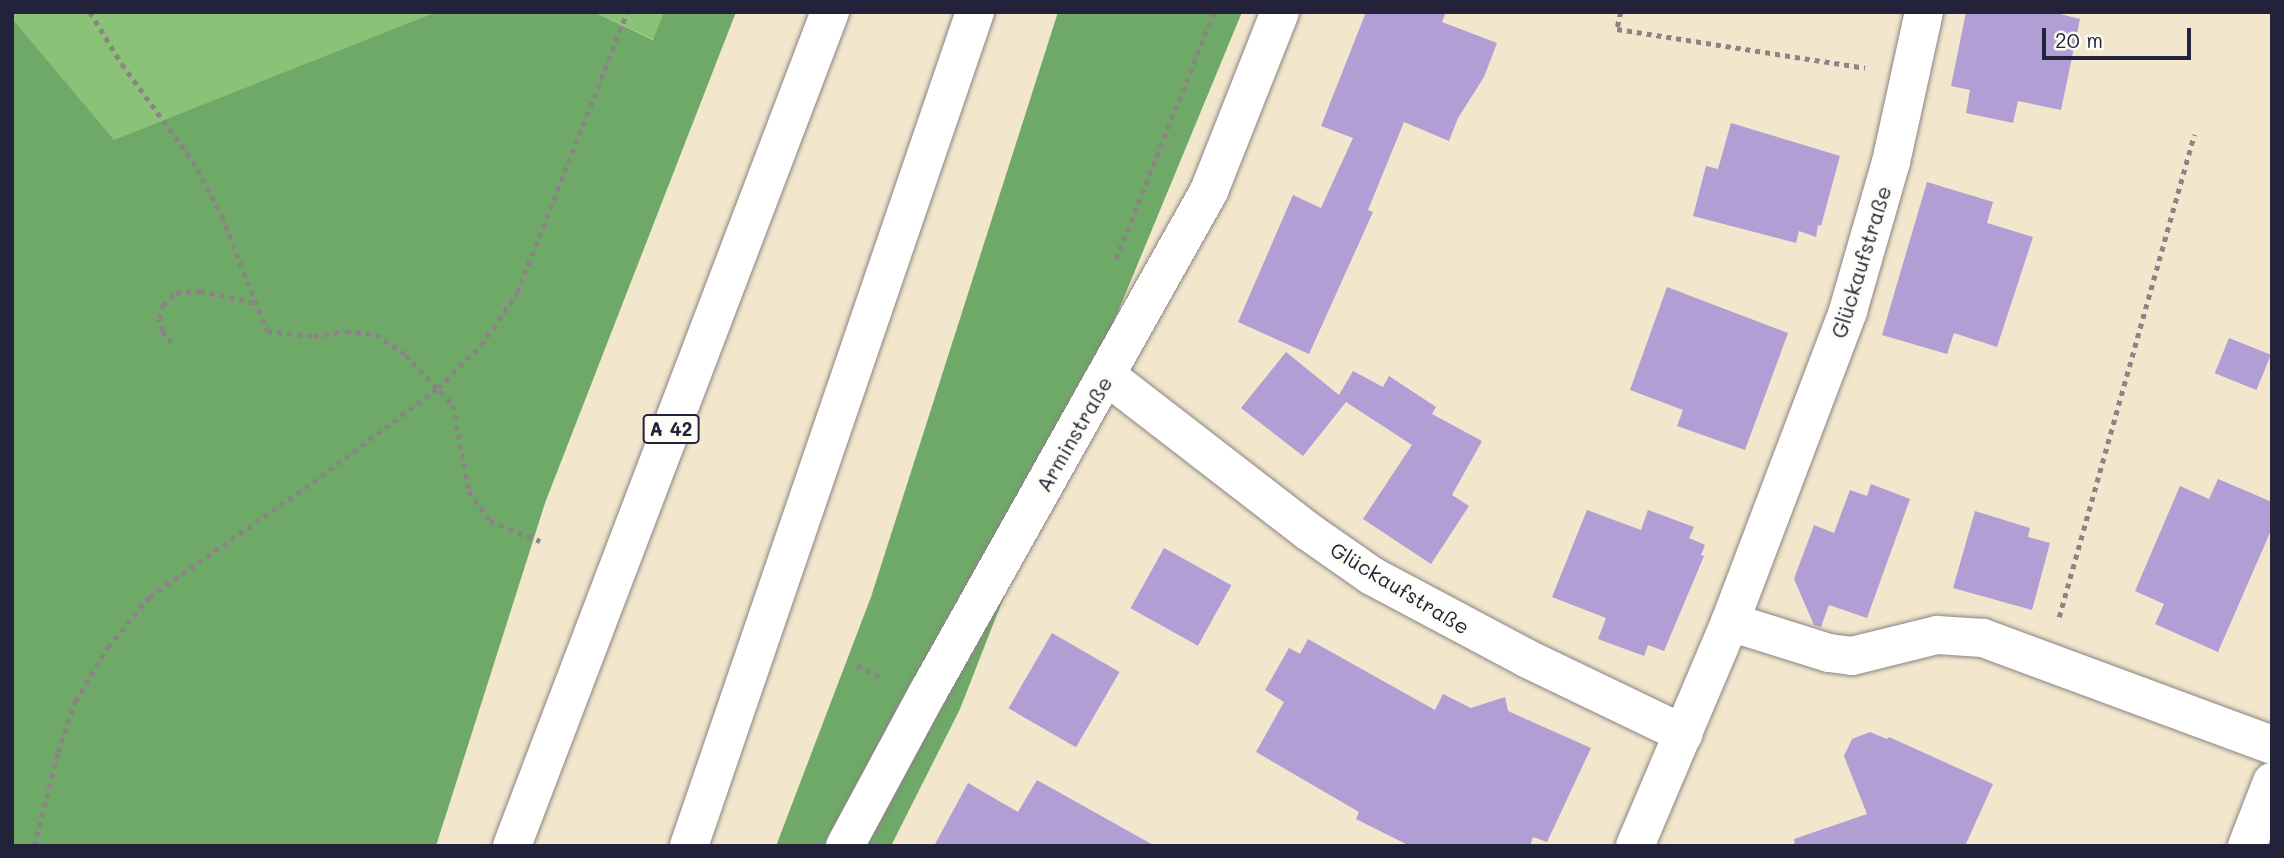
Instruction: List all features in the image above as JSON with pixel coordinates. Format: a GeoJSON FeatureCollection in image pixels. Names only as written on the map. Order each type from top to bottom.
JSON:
{"type":"FeatureCollection","features":[{"type":"Feature","properties":{"kind":"main road","name":"A 42"},"geometry":{"type":"LineString","coordinates":[[512,846],[830,12]]}},
{"type":"Feature","properties":{"kind":"main road"},"geometry":{"type":"LineString","coordinates":[[689,846],[975,12]]}},
{"type":"Feature","properties":{"kind":"main road","name":"Arminstraße"},"geometry":{"type":"LineString","coordinates":[[845,846],[927,694],[1209,191],[1280,12]]}},
{"type":"Feature","properties":{"kind":"main road","name":"Glückaufstraße"},"geometry":{"type":"LineString","coordinates":[[1635,846],[1730,622],[1848,311],[1891,162],[1924,12]]}},
{"type":"Feature","properties":{"kind":"main road","name":"Glückaufstraße"},"geometry":{"type":"LineString","coordinates":[[1107,376],[1309,532],[1372,576],[1526,659],[1684,734]]}},
{"type":"Feature","properties":{"kind":"main road"},"geometry":{"type":"LineString","coordinates":[[1730,622],[1829,653],[1852,656],[1937,635],[1961,634],[1983,638],[2272,745]]}},
{"type":"Feature","properties":{"kind":"main road"},"geometry":{"type":"LineString","coordinates":[[2248,846],[2272,782]]}},
{"type":"Feature","properties":{"kind":"path"},"geometry":{"type":"LineString","coordinates":[[90,12],[122,64],[193,161],[222,216],[267,331],[314,336],[346,331],[376,334],[407,355],[453,405],[469,492],[490,521],[540,541]]}},
{"type":"Feature","properties":{"kind":"path"},"geometry":{"type":"LineString","coordinates":[[34,846],[58,752],[75,701],[108,646],[149,597],[313,482],[438,388],[481,345],[517,293],[627,12]]}},
{"type":"Feature","properties":{"kind":"path"},"geometry":{"type":"LineString","coordinates":[[1621,12],[1617,29],[1911,75]]}},
{"type":"Feature","properties":{"kind":"path"},"geometry":{"type":"LineString","coordinates":[[2046,662],[2194,135]]}},
{"type":"Feature","properties":{"kind":"path"},"geometry":{"type":"LineString","coordinates":[[171,343],[162,331],[159,319],[163,305],[176,293],[200,291],[256,303]]}},
{"type":"Feature","properties":{"kind":"path"},"geometry":{"type":"LineString","coordinates":[[857,665],[892,682]]}},
{"type":"Feature","properties":{"kind":"green space"},"geometry":{"type":"Polygon","coordinates":[[[12,12],[436,12],[114,141],[12,18],[12,12]]]}},
{"type":"Feature","properties":{"kind":"green space"},"geometry":{"type":"Polygon","coordinates":[[[436,12],[594,12],[653,40],[664,12],[736,12],[545,503],[436,846],[12,846],[12,18],[114,140],[436,12]]]}},
{"type":"Feature","properties":{"kind":"green space"},"geometry":{"type":"Polygon","coordinates":[[[594,12],[664,12],[654,40],[594,12]]]}},
{"type":"Feature","properties":{"kind":"green space"},"geometry":{"type":"Polygon","coordinates":[[[1058,12],[1242,12],[1067,435],[960,709],[891,846],[776,846],[871,597],[1058,12]]]}},
{"type":"Feature","properties":{"kind":"building"},"geometry":{"type":"Polygon","coordinates":[[[1366,12],[1446,12],[1442,22],[1497,43],[1484,77],[1458,118],[1449,141],[1404,122],[1368,210],[1373,212],[1309,354],[1238,322],[1293,195],[1321,208],[1353,138],[1321,126],[1366,12]]]}},
{"type":"Feature","properties":{"kind":"building"},"geometry":{"type":"Polygon","coordinates":[[[1966,12],[2052,12],[2080,19],[2061,110],[2018,101],[2013,123],[1966,113],[1970,90],[1951,86],[1966,12]]]}},
{"type":"Feature","properties":{"kind":"building"},"geometry":{"type":"Polygon","coordinates":[[[1731,123],[1840,156],[1816,237],[1799,231],[1796,243],[1693,216],[1706,166],[1718,169],[1731,123]]]}},
{"type":"Feature","properties":{"kind":"building"},"geometry":{"type":"Polygon","coordinates":[[[1927,182],[1993,202],[1987,223],[2033,237],[1997,347],[1954,333],[1947,354],[1882,335],[1927,182]]]}},
{"type":"Feature","properties":{"kind":"building"},"geometry":{"type":"Polygon","coordinates":[[[1667,287],[1788,333],[1745,450],[1677,426],[1683,410],[1630,390],[1667,287]]]}},
{"type":"Feature","properties":{"kind":"building"},"geometry":{"type":"Polygon","coordinates":[[[2229,338],[2271,355],[2256,390],[2215,373],[2229,338]]]}},
{"type":"Feature","properties":{"kind":"building"},"geometry":{"type":"Polygon","coordinates":[[[1286,352],[1339,395],[1353,371],[1383,387],[1389,376],[1436,407],[1432,414],[1482,441],[1452,495],[1469,506],[1431,564],[1363,519],[1412,445],[1346,402],[1303,456],[1241,408],[1286,352]]]}},
{"type":"Feature","properties":{"kind":"building"},"geometry":{"type":"Polygon","coordinates":[[[2218,479],[2272,502],[2272,528],[2218,652],[2155,624],[2164,604],[2135,591],[2180,486],[2209,499],[2218,479]]]}},
{"type":"Feature","properties":{"kind":"building"},"geometry":{"type":"Polygon","coordinates":[[[1871,484],[1910,499],[1867,618],[1829,605],[1821,627],[1814,625],[1794,579],[1814,525],[1834,533],[1850,490],[1867,496],[1871,484]]]}},
{"type":"Feature","properties":{"kind":"building"},"geometry":{"type":"Polygon","coordinates":[[[1587,510],[1641,530],[1648,510],[1694,527],[1689,538],[1705,545],[1701,555],[1704,556],[1664,651],[1648,645],[1644,656],[1598,639],[1606,618],[1552,597],[1587,510]]]}},
{"type":"Feature","properties":{"kind":"building"},"geometry":{"type":"Polygon","coordinates":[[[1975,511],[2030,528],[2028,537],[2050,543],[2032,610],[1953,588],[1975,511]]]}},
{"type":"Feature","properties":{"kind":"building"},"geometry":{"type":"Polygon","coordinates":[[[1164,548],[1231,585],[1198,646],[1131,608],[1164,548]]]}},
{"type":"Feature","properties":{"kind":"building"},"geometry":{"type":"Polygon","coordinates":[[[1052,633],[1120,672],[1076,747],[1008,708],[1052,633]]]}},
{"type":"Feature","properties":{"kind":"building"},"geometry":{"type":"Polygon","coordinates":[[[1308,639],[1435,710],[1443,694],[1471,708],[1505,697],[1508,711],[1591,748],[1547,842],[1533,837],[1530,846],[1410,846],[1356,819],[1359,812],[1256,752],[1284,702],[1265,690],[1289,648],[1300,654],[1308,639]]]}},
{"type":"Feature","properties":{"kind":"building"},"geometry":{"type":"Polygon","coordinates":[[[1870,732],[1887,739],[1889,737],[1993,784],[1965,846],[1795,846],[1794,839],[1867,814],[1844,756],[1852,739],[1870,732]]]}},
{"type":"Feature","properties":{"kind":"building"},"geometry":{"type":"Polygon","coordinates":[[[1037,780],[1155,846],[934,846],[968,783],[1018,812],[1037,780]]]}}]}
